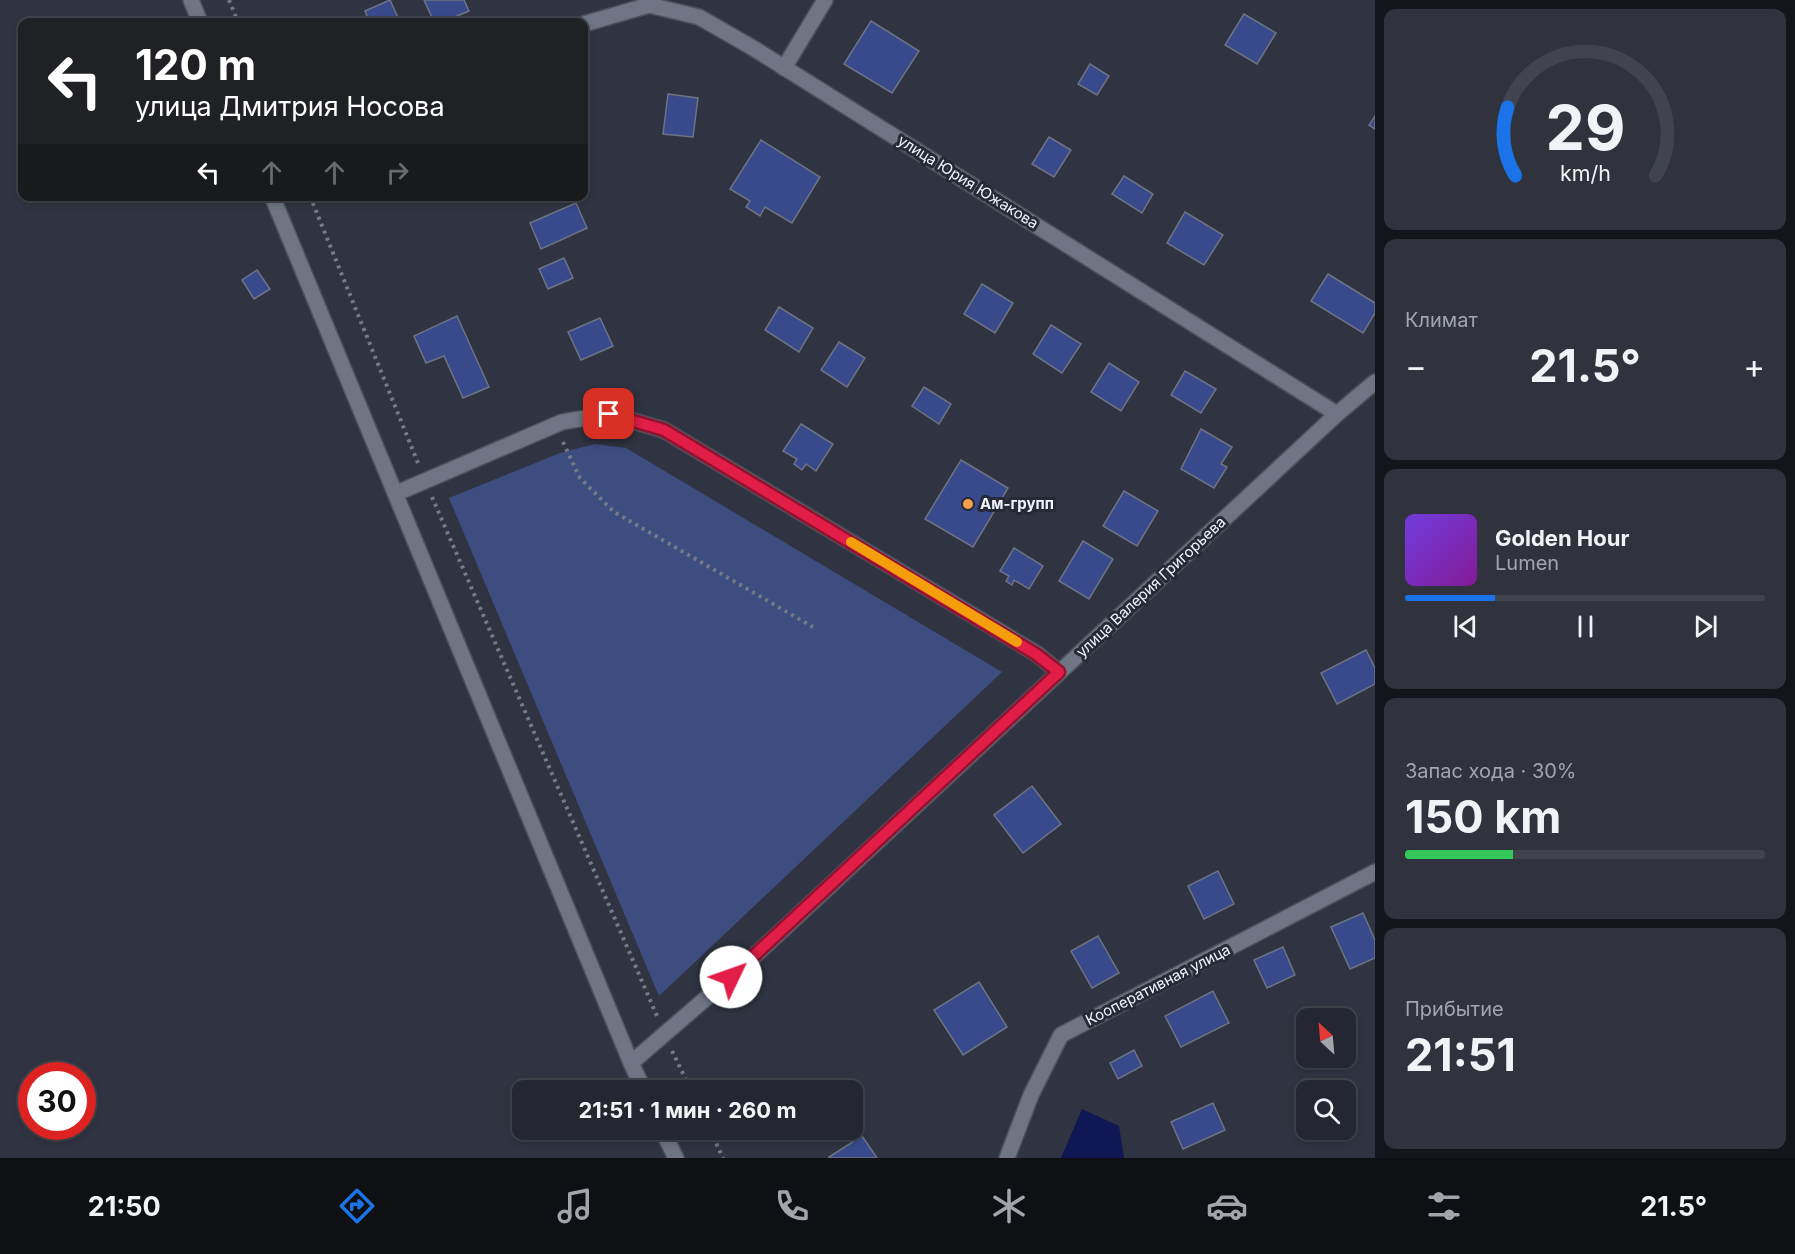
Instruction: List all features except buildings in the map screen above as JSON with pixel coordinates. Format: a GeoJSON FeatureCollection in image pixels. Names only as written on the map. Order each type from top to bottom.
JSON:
{"type":"FeatureCollection","features":[{"type":"Feature","properties":{"kind":"street"},"geometry":{"type":"LineString","coordinates":[[190,0],[198,18]]}},
{"type":"Feature","properties":{"kind":"street"},"geometry":{"type":"LineString","coordinates":[[784,68],[825,0]]}},
{"type":"Feature","properties":{"kind":"street","name":"улица Юрия Южакова"},"geometry":{"type":"LineString","coordinates":[[588,23],[649,5],[699,17],[1312,396],[1337,414]]}},
{"type":"Feature","properties":{"kind":"street"},"geometry":{"type":"LineString","coordinates":[[274,201],[639,1080]]}},
{"type":"Feature","properties":{"kind":"street","name":"улица Валерия Григорьева"},"geometry":{"type":"LineString","coordinates":[[631,1063],[748,962],[1337,414],[1375,382]]}},
{"type":"Feature","properties":{"kind":"street"},"geometry":{"type":"LineString","coordinates":[[397,493],[556,425],[609,414],[664,430],[1036,654],[1059,672]]}},
{"type":"Feature","properties":{"kind":"street","name":"Кооперативная улица"},"geometry":{"type":"LineString","coordinates":[[1007,1158],[1031,1095],[1061,1035],[1375,872]]}},
{"type":"Feature","properties":{"kind":"street"},"geometry":{"type":"LineString","coordinates":[[667,1140],[676,1158]]}},
{"type":"Feature","properties":{"kind":"path"},"geometry":{"type":"LineString","coordinates":[[229,0],[236,18]]}},
{"type":"Feature","properties":{"kind":"path"},"geometry":{"type":"LineString","coordinates":[[312,201],[425,480],[686,1080]]}},
{"type":"Feature","properties":{"kind":"path"},"geometry":{"type":"LineString","coordinates":[[556,425],[580,478],[614,512],[813,627]]}},
{"type":"Feature","properties":{"kind":"path"},"geometry":{"type":"LineString","coordinates":[[715,1140],[723,1158]]}},
{"type":"Feature","properties":{"kind":"shaded area"},"geometry":{"type":"Polygon","coordinates":[[[595,444],[626,448],[1002,672],[659,996],[449,498],[560,453],[595,444]]]}},
{"type":"Feature","properties":{"kind":"shaded area"},"geometry":{"type":"Polygon","coordinates":[[[1082,1109],[1119,1126],[1124,1158],[1061,1158],[1082,1109]]]}},
{"type":"Feature","properties":{"kind":"slow traffic"},"geometry":{"type":"LineString","coordinates":[[851,542],[1017,642]]}},
{"type":"Feature","properties":{"kind":"place","name":"Ам-групп"},"geometry":{"type":"Point","coordinates":[968,504]}},
{"type":"Feature","properties":{"kind":"route"},"geometry":{"type":"LineString","coordinates":[[609,414],[664,430],[1036,654],[1059,672],[731,977]]}}]}
